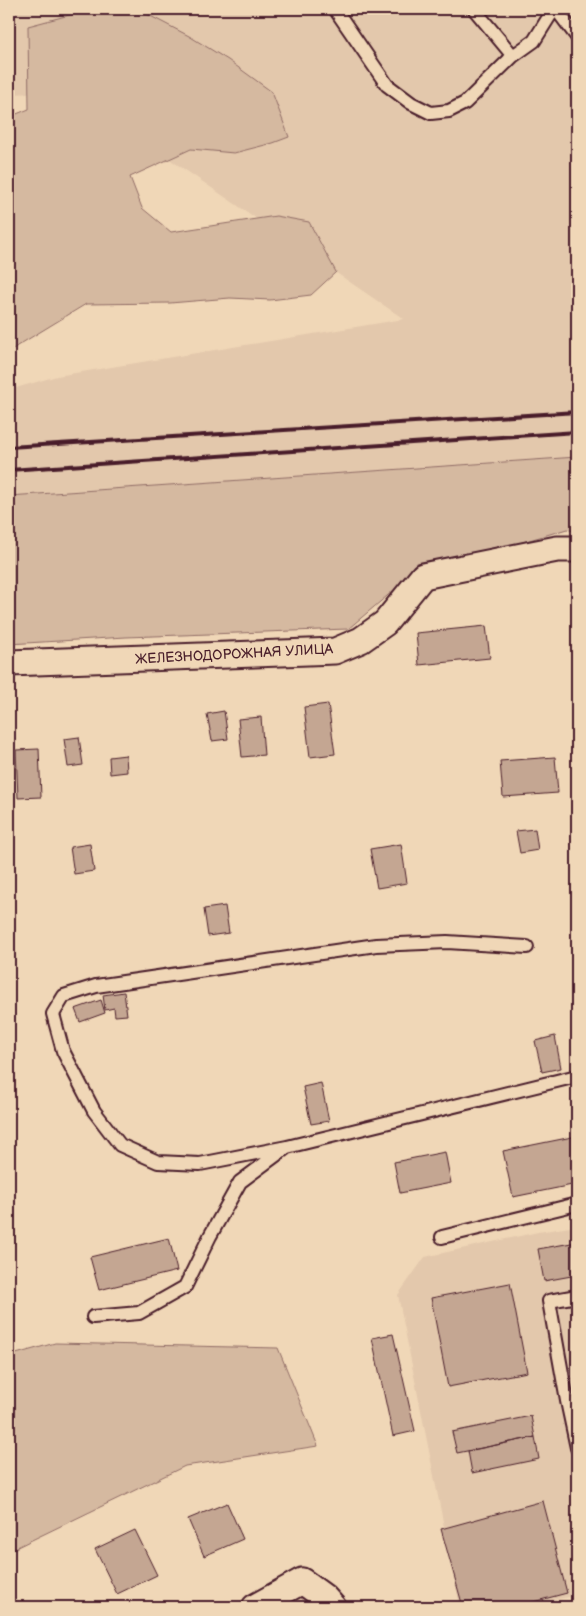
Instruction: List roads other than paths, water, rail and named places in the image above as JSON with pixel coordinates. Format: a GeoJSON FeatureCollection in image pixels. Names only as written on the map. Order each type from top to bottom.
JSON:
{"type":"FeatureCollection","features":[{"type":"Feature","properties":{"kind":"street","name":"ЖЕЛЕЗНОДОРОЖНАЯ УЛИЦА"},"geometry":{"type":"LineString","coordinates":[[9,663],[335,651],[361,640],[385,624],[423,576],[557,549],[577,549]]}},
{"type":"Feature","properties":{"kind":"street"},"geometry":{"type":"LineString","coordinates":[[254,1607],[302,1581],[333,1607]]}},
{"type":"Feature","properties":{"kind":"lane"},"geometry":{"type":"LineString","coordinates":[[335,9],[388,85],[411,103],[431,113],[450,111],[465,103],[513,56],[534,41],[555,9],[577,37]]}},
{"type":"Feature","properties":{"kind":"lane"},"geometry":{"type":"LineString","coordinates":[[474,9],[513,56]]}},
{"type":"Feature","properties":{"kind":"lane"},"geometry":{"type":"LineString","coordinates":[[527,947],[447,942],[376,945],[96,986],[64,996],[53,1014],[63,1051],[94,1111],[120,1145],[158,1162],[200,1164],[287,1146],[577,1076]]}},
{"type":"Feature","properties":{"kind":"lane"},"geometry":{"type":"LineString","coordinates":[[93,1317],[139,1313],[185,1288],[210,1236],[240,1182],[287,1146]]}},
{"type":"Feature","properties":{"kind":"lane"},"geometry":{"type":"LineString","coordinates":[[442,1237],[577,1204]]}},
{"type":"Feature","properties":{"kind":"lane"},"geometry":{"type":"LineString","coordinates":[[577,1296],[549,1301],[572,1399],[577,1448]]}},
{"type":"Feature","properties":{"kind":"railway"},"geometry":{"type":"LineString","coordinates":[[9,447],[577,412]]}},
{"type":"Feature","properties":{"kind":"railway"},"geometry":{"type":"LineString","coordinates":[[9,470],[577,432]]}}]}
